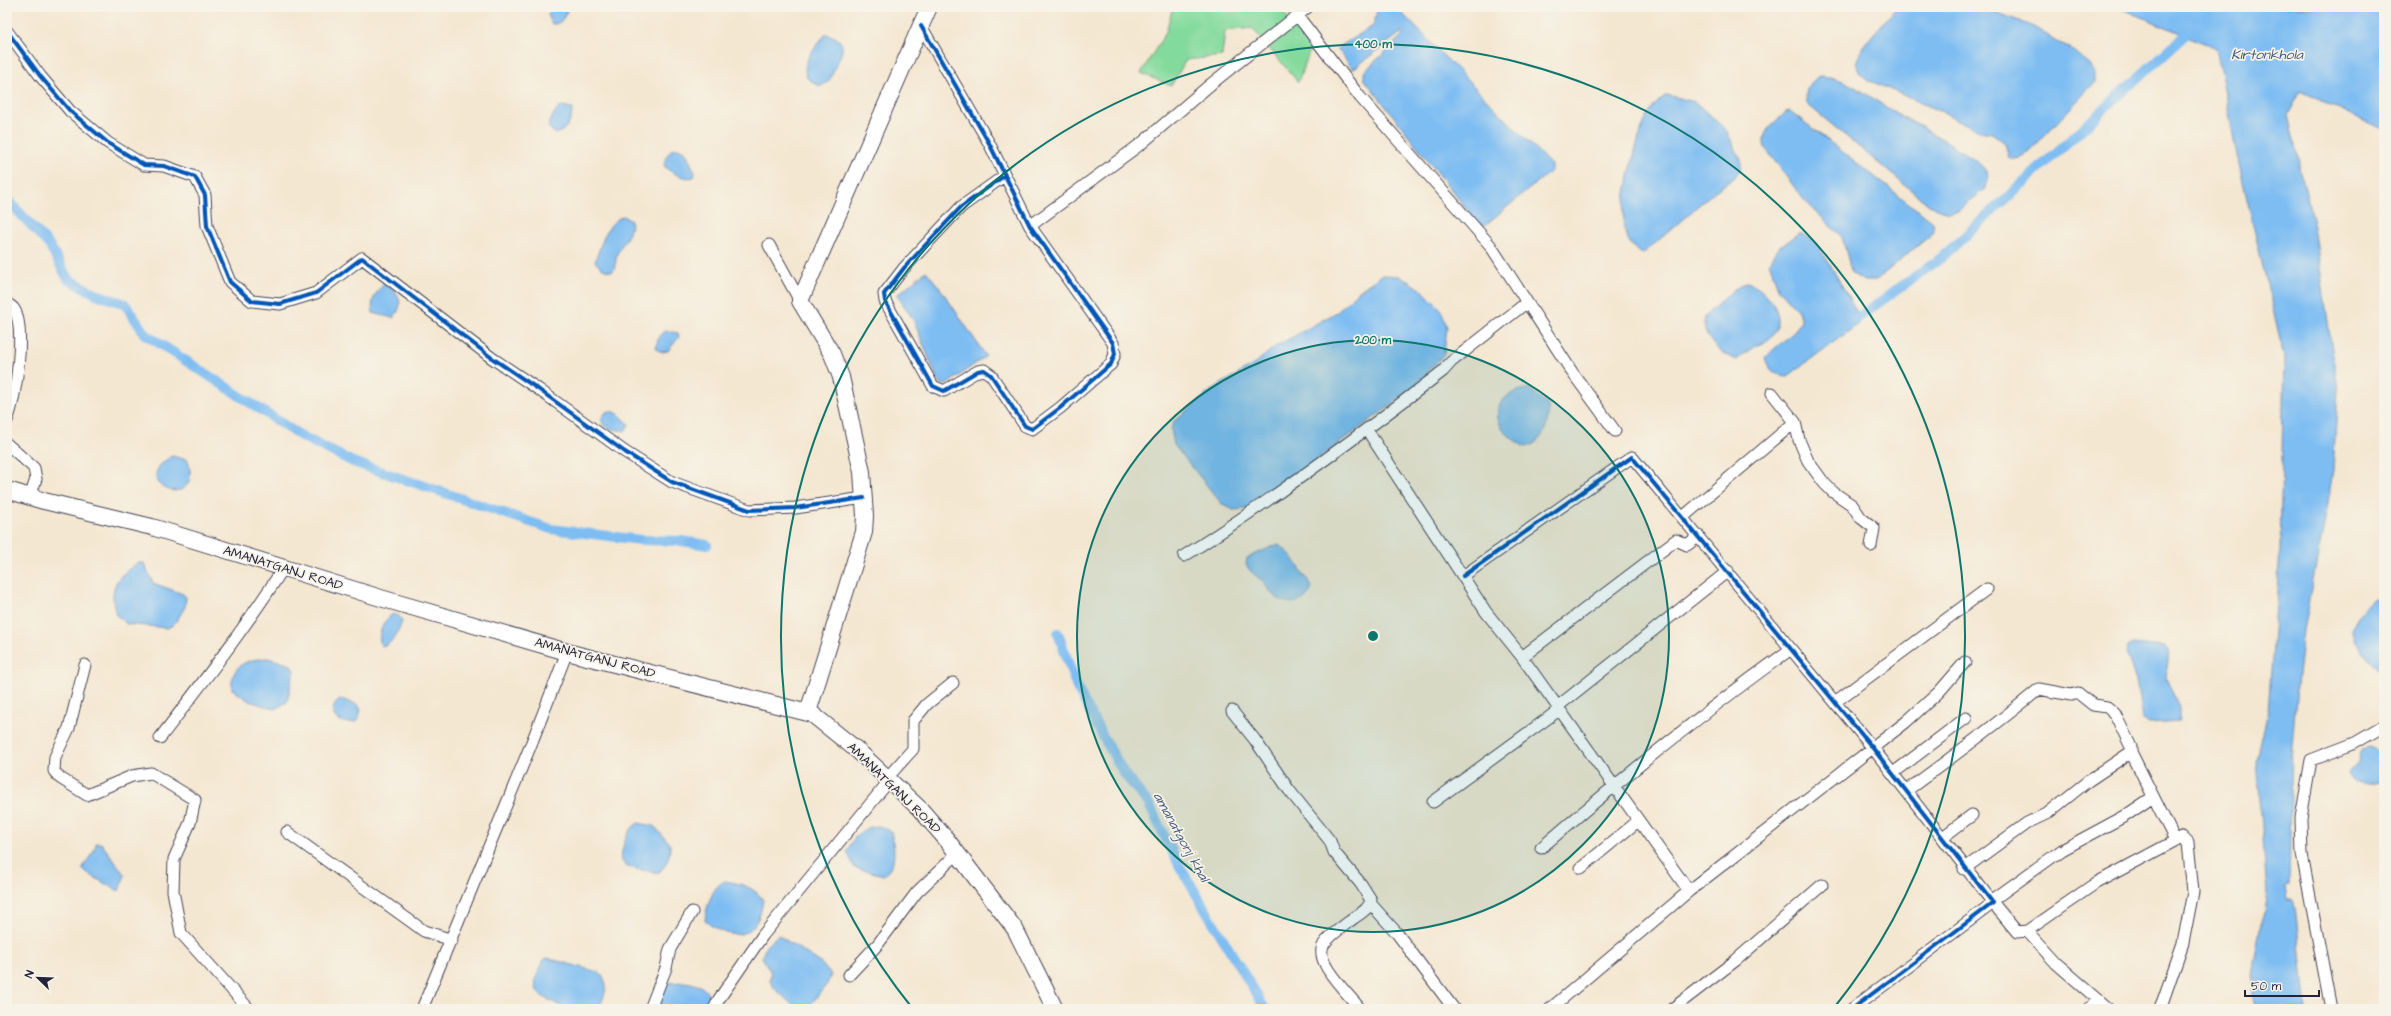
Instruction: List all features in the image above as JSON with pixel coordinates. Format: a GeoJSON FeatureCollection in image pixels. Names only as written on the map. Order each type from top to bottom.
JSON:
{"type":"FeatureCollection","features":[{"type":"Feature","properties":{"kind":"main road"},"geometry":{"type":"LineString","coordinates":[[808,712],[864,532],[864,498],[858,446],[841,377],[832,354],[800,301],[923,14]]}},
{"type":"Feature","properties":{"kind":"main road","name":"AMANATGANJ ROAD"},"geometry":{"type":"LineString","coordinates":[[7,490],[152,527],[384,599],[567,652],[808,712],[857,750],[920,809],[958,853],[1015,929],[1055,1009]]}},
{"type":"Feature","properties":{"kind":"street"},"geometry":{"type":"LineString","coordinates":[[1030,226],[1142,143],[1308,7]]}},
{"type":"Feature","properties":{"kind":"street"},"geometry":{"type":"LineString","coordinates":[[923,14],[1030,226],[1113,343],[1115,354],[1112,364],[1060,408],[1032,429],[1025,426],[991,376],[984,370],[978,371],[944,391],[933,386],[885,301],[884,294],[904,268],[961,207],[1004,176]]}},
{"type":"Feature","properties":{"kind":"street"},"geometry":{"type":"LineString","coordinates":[[1297,15],[1360,97],[1490,245],[1526,303],[1615,431]]}},
{"type":"Feature","properties":{"kind":"street"},"geometry":{"type":"LineString","coordinates":[[7,31],[41,77],[70,111],[108,142],[144,165],[164,166],[194,177],[205,195],[207,226],[230,282],[252,301],[280,304],[316,293],[362,258],[492,358],[538,388],[625,452],[672,482],[749,510],[795,508],[864,498]]}},
{"type":"Feature","properties":{"kind":"street"},"geometry":{"type":"LineString","coordinates":[[769,245],[800,301]]}},
{"type":"Feature","properties":{"kind":"street"},"geometry":{"type":"LineString","coordinates":[[7,303],[14,309],[18,323],[19,351],[14,397],[7,420]]}},
{"type":"Feature","properties":{"kind":"street"},"geometry":{"type":"LineString","coordinates":[[1184,556],[1254,511],[1367,430],[1444,372],[1451,362],[1526,303]]}},
{"type":"Feature","properties":{"kind":"street"},"geometry":{"type":"LineString","coordinates":[[1772,393],[1795,422],[1799,440],[1808,461],[1824,483],[1833,492],[1852,505],[1861,518],[1874,528],[1871,546]]}},
{"type":"Feature","properties":{"kind":"street"},"geometry":{"type":"LineString","coordinates":[[1683,517],[1795,422]]}},
{"type":"Feature","properties":{"kind":"street"},"geometry":{"type":"LineString","coordinates":[[1367,430],[1486,612],[1522,657],[1689,891]]}},
{"type":"Feature","properties":{"kind":"street"},"geometry":{"type":"LineString","coordinates":[[7,444],[34,468],[36,479],[30,497]]}},
{"type":"Feature","properties":{"kind":"street"},"geometry":{"type":"LineString","coordinates":[[1463,576],[1632,457],[1728,571],[1872,747],[1943,837],[1964,870],[2017,932],[2027,931],[2096,883],[2175,840],[2182,837],[2188,843],[2193,892],[2182,949],[2160,1009]]}},
{"type":"Feature","properties":{"kind":"street"},"geometry":{"type":"LineString","coordinates":[[1522,657],[1676,540],[1687,545],[1699,536]]}},
{"type":"Feature","properties":{"kind":"street"},"geometry":{"type":"LineString","coordinates":[[160,738],[221,659],[259,606],[284,567]]}},
{"type":"Feature","properties":{"kind":"street"},"geometry":{"type":"LineString","coordinates":[[1433,802],[1558,709],[1728,571]]}},
{"type":"Feature","properties":{"kind":"street"},"geometry":{"type":"LineString","coordinates":[[1835,702],[1986,589]]}},
{"type":"Feature","properties":{"kind":"street"},"geometry":{"type":"LineString","coordinates":[[1541,848],[1613,786],[1666,746],[1714,706],[1791,649]]}},
{"type":"Feature","properties":{"kind":"street"},"geometry":{"type":"LineString","coordinates":[[422,1009],[452,940],[567,652]]}},
{"type":"Feature","properties":{"kind":"street"},"geometry":{"type":"LineString","coordinates":[[1550,1009],[1689,891],[1813,796],[1872,747],[1906,722],[1939,692],[1965,662]]}},
{"type":"Feature","properties":{"kind":"street"},"geometry":{"type":"LineString","coordinates":[[85,664],[69,728],[55,757],[54,771],[60,778],[87,795],[132,776],[151,772],[195,800],[190,822],[174,860],[173,891],[180,933],[247,1008]]}},
{"type":"Feature","properties":{"kind":"street"},"geometry":{"type":"LineString","coordinates":[[715,1008],[763,935],[913,749],[913,721],[927,704],[953,683]]}},
{"type":"Feature","properties":{"kind":"street"},"geometry":{"type":"LineString","coordinates":[[1906,791],[1985,733],[2039,689],[2071,695],[2078,693],[2093,705],[2107,708],[2115,714],[2152,797],[2175,840]]}},
{"type":"Feature","properties":{"kind":"street"},"geometry":{"type":"LineString","coordinates":[[1232,711],[1255,740],[1289,790],[1330,841],[1334,852],[1361,884],[1371,900],[1370,903],[1400,937],[1454,1009]]}},
{"type":"Feature","properties":{"kind":"street"},"geometry":{"type":"LineString","coordinates":[[1892,774],[1966,718]]}},
{"type":"Feature","properties":{"kind":"street"},"geometry":{"type":"LineString","coordinates":[[2331,1009],[2320,944],[2308,896],[2302,854],[2301,818],[2311,760],[2355,743],[2384,726]]}},
{"type":"Feature","properties":{"kind":"street"},"geometry":{"type":"LineString","coordinates":[[1964,870],[2022,827],[2053,810],[2088,781],[2131,752]]}},
{"type":"Feature","properties":{"kind":"street"},"geometry":{"type":"LineString","coordinates":[[1852,1009],[2062,850],[2125,816],[2152,797]]}},
{"type":"Feature","properties":{"kind":"street"},"geometry":{"type":"LineString","coordinates":[[1943,837],[1972,815]]}},
{"type":"Feature","properties":{"kind":"street"},"geometry":{"type":"LineString","coordinates":[[1581,868],[1638,821]]}},
{"type":"Feature","properties":{"kind":"street"},"geometry":{"type":"LineString","coordinates":[[287,832],[424,931],[452,940]]}},
{"type":"Feature","properties":{"kind":"street"},"geometry":{"type":"LineString","coordinates":[[849,974],[878,944],[917,892],[958,853]]}},
{"type":"Feature","properties":{"kind":"street"},"geometry":{"type":"LineString","coordinates":[[1672,1009],[1735,961],[1822,885]]}},
{"type":"Feature","properties":{"kind":"street"},"geometry":{"type":"LineString","coordinates":[[1360,1009],[1330,974],[1322,952],[1323,945],[1330,937],[1364,911],[1370,903]]}},
{"type":"Feature","properties":{"kind":"street"},"geometry":{"type":"LineString","coordinates":[[650,1009],[666,968],[670,949],[692,912]]}},
{"type":"Feature","properties":{"kind":"street"},"geometry":{"type":"LineString","coordinates":[[2027,931],[2056,963],[2098,1000],[2104,1002],[2109,1009]]}},
{"type":"Feature","properties":{"kind":"street"},"geometry":{"type":"LineString","coordinates":[[2088,1009],[2098,1000]]}},
{"type":"Feature","properties":{"kind":"green space"},"geometry":{"type":"Polygon","coordinates":[[[1173,7],[1284,7],[1283,13],[1313,42],[1298,82],[1252,28],[1225,31],[1222,56],[1186,60],[1171,86],[1141,73],[1166,32],[1173,7]]]}},
{"type":"Feature","properties":{"kind":"water"},"geometry":{"type":"Polygon","coordinates":[[[553,7],[569,7],[563,19],[555,24],[552,24],[548,15],[553,7]]]}},
{"type":"Feature","properties":{"kind":"water"},"geometry":{"type":"Polygon","coordinates":[[[1378,7],[1396,7],[1551,165],[1551,171],[1484,226],[1475,220],[1365,80],[1364,72],[1405,33],[1402,32],[1353,69],[1337,48],[1373,26],[1378,7]]]}},
{"type":"Feature","properties":{"kind":"water"},"geometry":{"type":"Polygon","coordinates":[[[1897,7],[1983,7],[2032,26],[2073,51],[2090,65],[2095,73],[2095,82],[2029,152],[2020,157],[2009,159],[2005,143],[1992,133],[1979,131],[1945,113],[1868,80],[1859,72],[1856,63],[1863,46],[1897,7]]]}},
{"type":"Feature","properties":{"kind":"water","name":"Kirtonkhola"},"geometry":{"type":"Polygon","coordinates":[[[2118,7],[2384,7],[2384,130],[2301,91],[2288,115],[2314,227],[2338,390],[2333,470],[2327,509],[2303,630],[2292,746],[2289,884],[2285,886],[2287,900],[2293,900],[2295,906],[2306,1009],[2256,1009],[2253,999],[2253,975],[2267,893],[2257,759],[2268,711],[2280,551],[2284,356],[2239,165],[2216,48],[2118,7]]]}},
{"type":"Feature","properties":{"kind":"water"},"geometry":{"type":"Polygon","coordinates":[[[826,34],[838,39],[841,43],[842,51],[830,79],[820,86],[808,79],[805,67],[810,55],[826,34]]]}},
{"type":"Feature","properties":{"kind":"water"},"geometry":{"type":"Polygon","coordinates":[[[1820,76],[1838,79],[1855,87],[1963,152],[1987,170],[1988,181],[1984,190],[1959,210],[1949,213],[1929,205],[1807,104],[1806,94],[1808,87],[1820,76]]]}},
{"type":"Feature","properties":{"kind":"water"},"geometry":{"type":"Polygon","coordinates":[[[1667,95],[1695,102],[1726,130],[1741,160],[1741,168],[1734,178],[1715,191],[1643,254],[1635,249],[1625,232],[1625,198],[1635,151],[1648,114],[1659,101],[1667,95]]]}},
{"type":"Feature","properties":{"kind":"water"},"geometry":{"type":"Polygon","coordinates":[[[561,106],[572,108],[571,117],[564,130],[556,134],[548,127],[554,113],[561,106]]]}},
{"type":"Feature","properties":{"kind":"water"},"geometry":{"type":"Polygon","coordinates":[[[1790,111],[1933,222],[1934,230],[1932,234],[1875,281],[1864,281],[1852,274],[1842,237],[1804,200],[1765,148],[1764,136],[1766,132],[1786,112],[1790,111]]]}},
{"type":"Feature","properties":{"kind":"water"},"geometry":{"type":"Polygon","coordinates":[[[678,148],[686,152],[695,173],[694,177],[686,178],[670,171],[664,166],[666,157],[672,149],[678,148]]]}},
{"type":"Feature","properties":{"kind":"water"},"geometry":{"type":"Polygon","coordinates":[[[623,216],[631,221],[630,229],[618,252],[613,271],[607,271],[600,267],[595,261],[608,229],[623,216]]]}},
{"type":"Feature","properties":{"kind":"water"},"geometry":{"type":"Polygon","coordinates":[[[1800,233],[1815,242],[1829,263],[1861,319],[1857,325],[1788,376],[1773,371],[1766,362],[1765,357],[1794,332],[1801,321],[1798,311],[1778,288],[1769,262],[1777,249],[1800,233]]]}},
{"type":"Feature","properties":{"kind":"water"},"geometry":{"type":"Polygon","coordinates":[[[926,271],[940,288],[986,356],[946,385],[939,383],[913,319],[897,295],[926,271]]]}},
{"type":"Feature","properties":{"kind":"water"},"geometry":{"type":"Polygon","coordinates":[[[1382,275],[1399,276],[1421,289],[1441,309],[1447,327],[1444,354],[1413,388],[1293,478],[1246,509],[1233,510],[1221,503],[1174,445],[1171,429],[1174,421],[1213,389],[1253,365],[1275,347],[1337,312],[1357,292],[1382,275]]]}},
{"type":"Feature","properties":{"kind":"water"},"geometry":{"type":"Polygon","coordinates":[[[1747,282],[1762,291],[1769,298],[1777,314],[1778,322],[1776,330],[1770,338],[1749,350],[1737,360],[1724,354],[1713,344],[1706,331],[1704,317],[1732,291],[1747,282]]]}},
{"type":"Feature","properties":{"kind":"water"},"geometry":{"type":"Polygon","coordinates":[[[385,283],[397,295],[400,303],[397,313],[393,318],[373,313],[372,304],[374,296],[385,283]]]}},
{"type":"Feature","properties":{"kind":"water"},"geometry":{"type":"Polygon","coordinates":[[[666,331],[678,333],[679,337],[668,351],[662,352],[656,349],[656,346],[660,336],[666,331]]]}},
{"type":"Feature","properties":{"kind":"water"},"geometry":{"type":"Polygon","coordinates":[[[1529,388],[1548,405],[1548,418],[1542,436],[1538,441],[1526,447],[1514,440],[1505,432],[1500,423],[1498,414],[1499,406],[1505,399],[1515,392],[1529,388]]]}},
{"type":"Feature","properties":{"kind":"water"},"geometry":{"type":"Polygon","coordinates":[[[611,411],[619,414],[629,424],[625,431],[609,428],[603,424],[602,417],[606,412],[611,411]]]}},
{"type":"Feature","properties":{"kind":"water"},"geometry":{"type":"Polygon","coordinates":[[[172,456],[188,460],[190,477],[185,487],[177,491],[168,490],[160,484],[156,476],[159,467],[172,456]]]}},
{"type":"Feature","properties":{"kind":"water"},"geometry":{"type":"Polygon","coordinates":[[[1278,544],[1291,555],[1312,587],[1309,593],[1301,601],[1289,603],[1277,598],[1271,593],[1263,581],[1250,571],[1246,564],[1247,558],[1278,544]]]}},
{"type":"Feature","properties":{"kind":"water"},"geometry":{"type":"Polygon","coordinates":[[[138,563],[144,563],[153,583],[183,594],[186,597],[185,607],[173,625],[167,628],[127,624],[116,615],[113,598],[115,584],[123,574],[138,563]]]}},
{"type":"Feature","properties":{"kind":"water"},"geometry":{"type":"Polygon","coordinates":[[[2375,598],[2384,599],[2384,677],[2354,639],[2351,628],[2367,604],[2375,598]]]}},
{"type":"Feature","properties":{"kind":"water"},"geometry":{"type":"Polygon","coordinates":[[[394,614],[399,616],[402,621],[399,629],[395,637],[389,643],[381,646],[380,633],[384,623],[394,614]]]}},
{"type":"Feature","properties":{"kind":"water"},"geometry":{"type":"Polygon","coordinates":[[[2133,644],[2164,647],[2169,651],[2166,678],[2179,708],[2179,722],[2149,724],[2142,719],[2136,680],[2126,654],[2128,647],[2133,644]]]}},
{"type":"Feature","properties":{"kind":"water"},"geometry":{"type":"Polygon","coordinates":[[[268,658],[291,665],[294,671],[287,702],[275,709],[249,701],[232,689],[234,674],[241,665],[253,660],[268,658]]]}},
{"type":"Feature","properties":{"kind":"water"},"geometry":{"type":"Polygon","coordinates":[[[341,699],[358,705],[361,709],[358,721],[352,723],[340,721],[336,718],[333,714],[333,709],[335,704],[341,699]]]}},
{"type":"Feature","properties":{"kind":"water"},"geometry":{"type":"Polygon","coordinates":[[[2369,747],[2384,753],[2384,781],[2368,784],[2358,783],[2350,778],[2348,773],[2358,762],[2360,751],[2369,747]]]}},
{"type":"Feature","properties":{"kind":"water"},"geometry":{"type":"Polygon","coordinates":[[[638,823],[654,826],[670,844],[668,860],[658,873],[627,867],[621,860],[625,839],[630,830],[638,823]]]}},
{"type":"Feature","properties":{"kind":"water"},"geometry":{"type":"Polygon","coordinates":[[[879,826],[891,831],[894,849],[891,866],[884,875],[855,868],[847,852],[852,841],[859,833],[867,828],[879,826]]]}},
{"type":"Feature","properties":{"kind":"water"},"geometry":{"type":"Polygon","coordinates":[[[96,843],[101,843],[125,875],[119,891],[82,869],[95,849],[96,843]]]}},
{"type":"Feature","properties":{"kind":"water"},"geometry":{"type":"Polygon","coordinates":[[[725,881],[741,884],[751,889],[763,900],[756,923],[743,933],[726,933],[705,921],[708,904],[713,892],[725,881]]]}},
{"type":"Feature","properties":{"kind":"water"},"geometry":{"type":"Polygon","coordinates":[[[778,935],[821,963],[831,975],[827,984],[807,1009],[797,1009],[773,987],[770,981],[771,973],[762,957],[766,946],[778,935]]]}},
{"type":"Feature","properties":{"kind":"water"},"geometry":{"type":"Polygon","coordinates":[[[547,958],[598,972],[605,980],[606,985],[605,994],[599,1009],[566,1009],[540,995],[536,988],[535,980],[543,961],[547,958]]]}},
{"type":"Feature","properties":{"kind":"water"},"geometry":{"type":"Polygon","coordinates":[[[684,982],[695,984],[704,989],[709,997],[707,1009],[657,1009],[662,991],[668,983],[684,982]]]}},
{"type":"Feature","properties":{"kind":"waterway"},"geometry":{"type":"LineString","coordinates":[[1849,324],[1941,258],[2185,35]]}},
{"type":"Feature","properties":{"kind":"waterway"},"geometry":{"type":"LineString","coordinates":[[7,199],[50,246],[68,279],[96,294],[125,304],[145,334],[301,436],[353,462],[551,529],[641,540],[682,541],[707,545]]}},
{"type":"Feature","properties":{"kind":"waterway","name":"amanatgonj khal"},"geometry":{"type":"LineString","coordinates":[[1058,633],[1077,688],[1102,735],[1125,775],[1148,803],[1180,867],[1265,1009]]}},
{"type":"Feature","properties":{"kind":"cycle path"},"geometry":{"type":"LineString","coordinates":[[921,26],[989,143],[1030,226],[1113,343],[1115,354],[1111,364],[1060,408],[1032,429],[1025,426],[991,375],[984,370],[978,371],[944,391],[933,386],[885,301],[884,294],[904,268],[961,207],[1004,176]]}},
{"type":"Feature","properties":{"kind":"cycle path"},"geometry":{"type":"LineString","coordinates":[[7,31],[41,77],[70,111],[108,143],[144,165],[164,166],[195,177],[205,195],[207,226],[230,282],[252,301],[280,304],[316,293],[362,258],[492,358],[538,389],[625,452],[672,482],[749,510],[795,508],[864,498]]}},
{"type":"Feature","properties":{"kind":"cycle path"},"geometry":{"type":"LineString","coordinates":[[1463,576],[1632,457],[1872,747],[1993,903],[1852,1009]]}}]}
